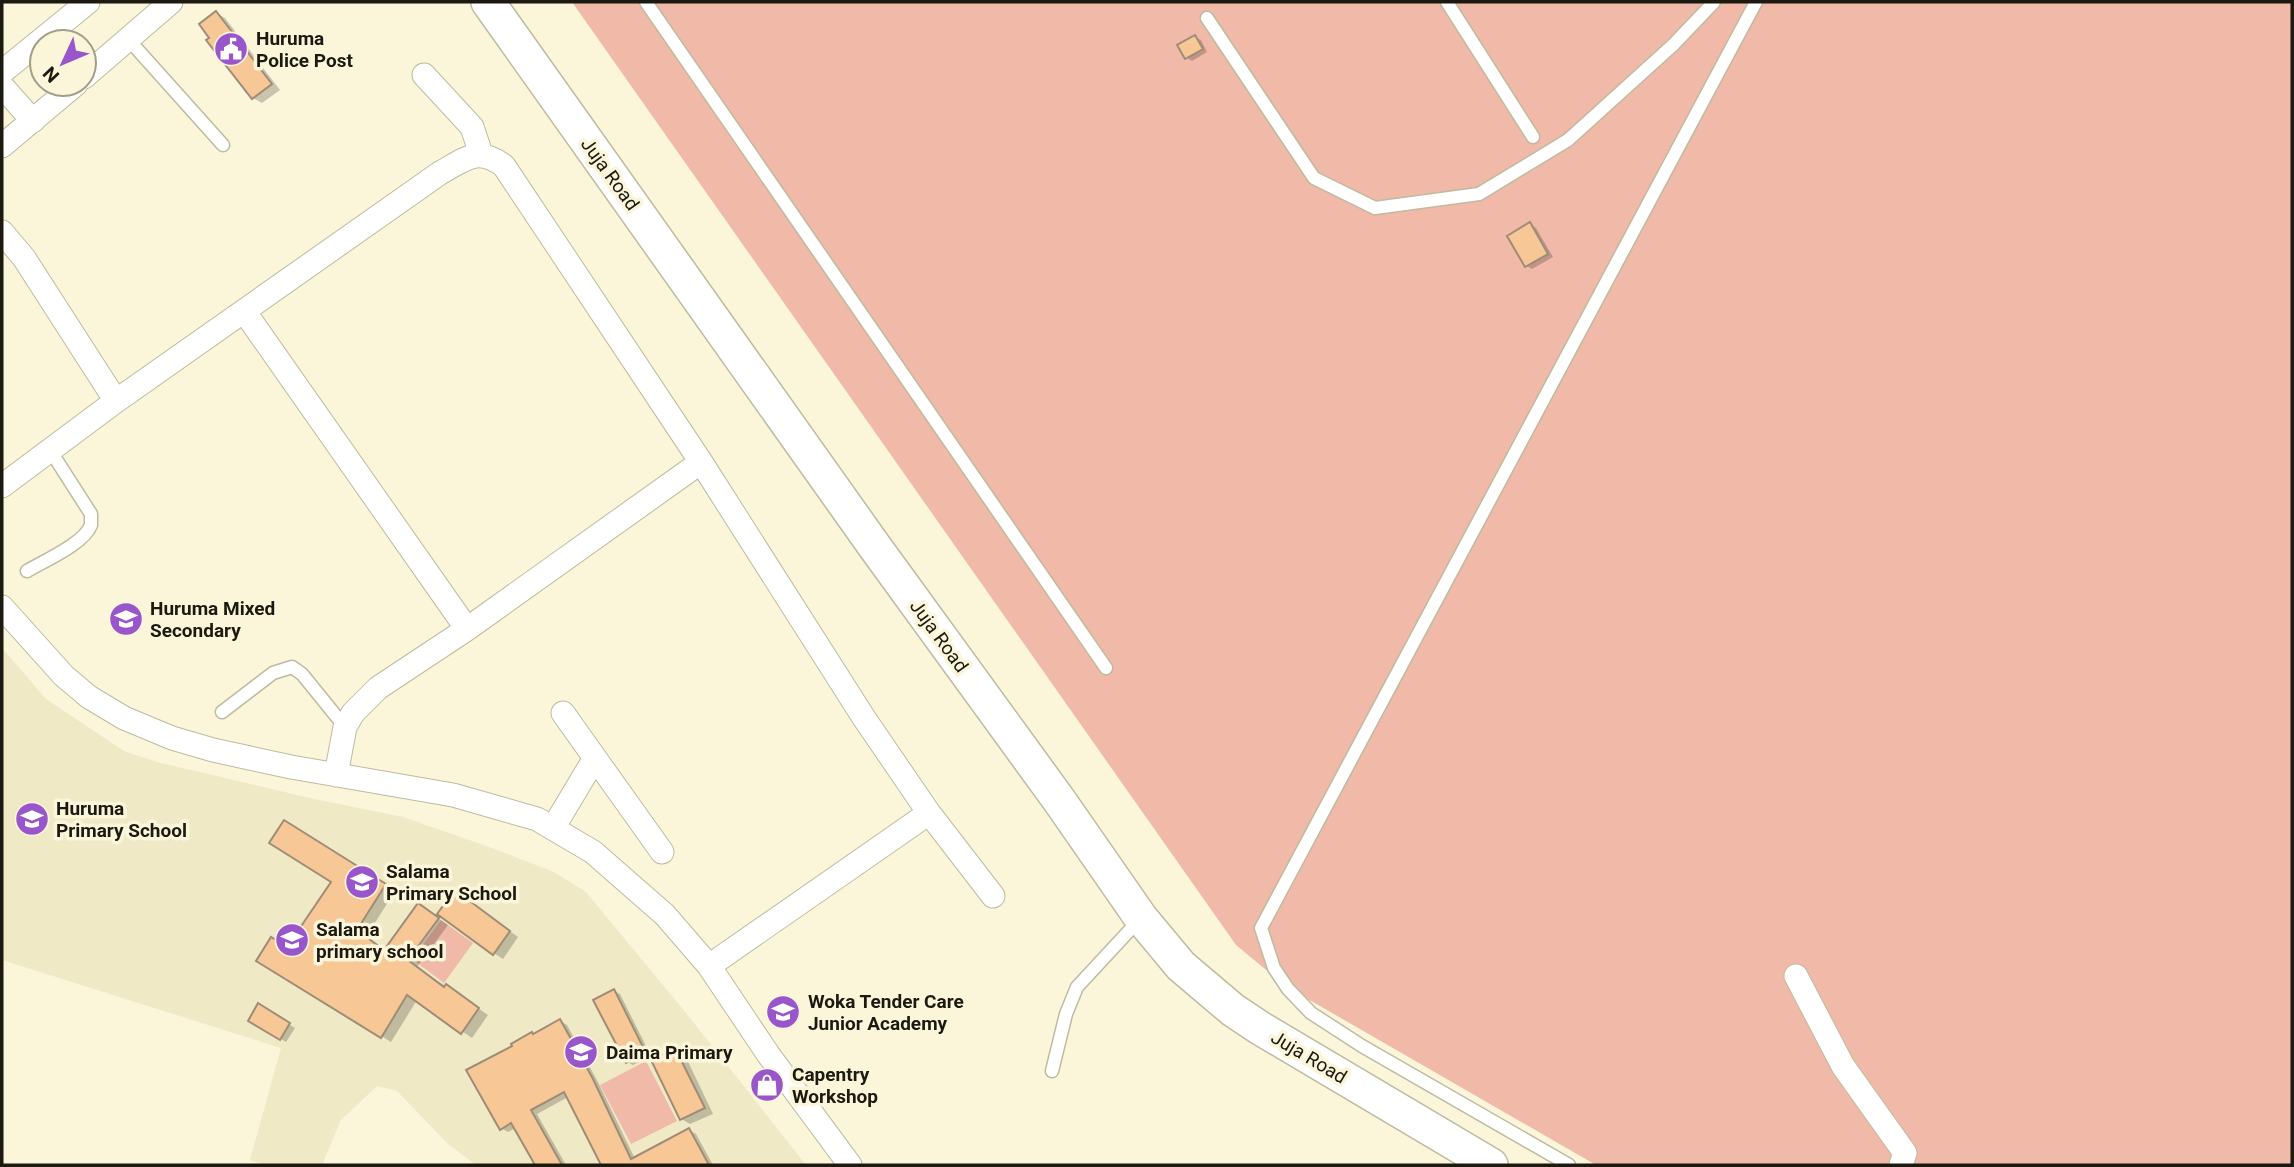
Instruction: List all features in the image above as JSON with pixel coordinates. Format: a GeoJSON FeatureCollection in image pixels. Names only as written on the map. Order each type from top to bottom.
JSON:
{"type":"FeatureCollection","features":[{"type":"Feature","properties":{"kind":"main road","name":"Juja Road"},"geometry":{"type":"LineString","coordinates":[[488,2],[1141,918],[1181,966],[1233,1010],[1491,1165]]}},
{"type":"Feature","properties":{"kind":"street"},"geometry":{"type":"LineString","coordinates":[[33,121],[2,84],[88,2]]}},
{"type":"Feature","properties":{"kind":"street"},"geometry":{"type":"LineString","coordinates":[[98,65],[171,2]]}},
{"type":"Feature","properties":{"kind":"street"},"geometry":{"type":"LineString","coordinates":[[424,75],[472,127],[481,154]]}},
{"type":"Feature","properties":{"kind":"street"},"geometry":{"type":"LineString","coordinates":[[2,146],[60,98]]}},
{"type":"Feature","properties":{"kind":"street"},"geometry":{"type":"LineString","coordinates":[[2,486],[116,401],[440,173],[467,158],[481,154],[493,157],[504,166],[701,462],[864,718],[929,813],[993,896]]}},
{"type":"Feature","properties":{"kind":"street"},"geometry":{"type":"LineString","coordinates":[[2,232],[24,258],[116,401]]}},
{"type":"Feature","properties":{"kind":"street"},"geometry":{"type":"LineString","coordinates":[[244,311],[467,629]]}},
{"type":"Feature","properties":{"kind":"street"},"geometry":{"type":"LineString","coordinates":[[335,775],[345,727],[353,713],[378,688],[467,629],[701,462]]}},
{"type":"Feature","properties":{"kind":"street"},"geometry":{"type":"LineString","coordinates":[[2,607],[64,676],[89,697],[124,718],[172,738],[213,750],[335,775],[453,795],[537,819],[593,852],[665,915],[709,966],[768,1054],[849,1165]]}},
{"type":"Feature","properties":{"kind":"street"},"geometry":{"type":"LineString","coordinates":[[563,713],[662,852]]}},
{"type":"Feature","properties":{"kind":"street"},"geometry":{"type":"LineString","coordinates":[[554,828],[595,758]]}},
{"type":"Feature","properties":{"kind":"street"},"geometry":{"type":"LineString","coordinates":[[709,966],[929,813]]}},
{"type":"Feature","properties":{"kind":"street"},"geometry":{"type":"LineString","coordinates":[[1796,976],[1843,1066],[1905,1153],[1901,1165]]}},
{"type":"Feature","properties":{"kind":"lane"},"geometry":{"type":"LineString","coordinates":[[646,2],[1106,668]]}},
{"type":"Feature","properties":{"kind":"lane"},"geometry":{"type":"LineString","coordinates":[[1447,2],[1533,137]]}},
{"type":"Feature","properties":{"kind":"lane"},"geometry":{"type":"LineString","coordinates":[[1569,1165],[1362,1046],[1311,1013],[1288,989],[1275,968],[1261,928],[1756,2]]}},
{"type":"Feature","properties":{"kind":"lane"},"geometry":{"type":"LineString","coordinates":[[1207,18],[1314,177],[1375,208],[1479,194],[1568,140],[1673,46],[1709,4]]}},
{"type":"Feature","properties":{"kind":"lane"},"geometry":{"type":"LineString","coordinates":[[128,39],[223,145]]}},
{"type":"Feature","properties":{"kind":"lane"},"geometry":{"type":"LineString","coordinates":[[27,571],[73,544],[91,524],[91,514],[50,450]]}},
{"type":"Feature","properties":{"kind":"lane"},"geometry":{"type":"LineString","coordinates":[[222,712],[273,673],[292,667],[302,674],[345,727]]}},
{"type":"Feature","properties":{"kind":"lane"},"geometry":{"type":"LineString","coordinates":[[1052,1071],[1066,1014],[1077,987],[1141,918]]}},
{"type":"Feature","properties":{"kind":"shaded area"},"geometry":{"type":"Polygon","coordinates":[[[572,2],[2292,2],[2292,1165],[1596,1165],[1287,987],[1236,945],[572,2]]]}},
{"type":"Feature","properties":{"kind":"shaded area","name":"Salama primary school"},"geometry":{"type":"Polygon","coordinates":[[[2,648],[46,699],[124,751],[157,762],[403,817],[554,872],[586,892],[806,1165],[476,1165],[448,1144],[397,1091],[377,1086],[341,1120],[322,1165],[266,1165],[250,1160],[281,1048],[2,960],[2,648]]]}},
{"type":"Feature","properties":{"kind":"shaded area"},"geometry":{"type":"Polygon","coordinates":[[[441,920],[473,943],[444,983],[412,959],[441,920]]]}},
{"type":"Feature","properties":{"kind":"shaded area"},"geometry":{"type":"Polygon","coordinates":[[[646,1061],[677,1121],[631,1144],[600,1085],[646,1061]]]}},
{"type":"Feature","properties":{"kind":"building"},"geometry":{"type":"Polygon","coordinates":[[[216,11],[272,84],[252,99],[206,40],[209,38],[199,24],[216,11]]]}},
{"type":"Feature","properties":{"kind":"building"},"geometry":{"type":"Polygon","coordinates":[[[1195,35],[1203,49],[1185,59],[1177,45],[1195,35]]]}},
{"type":"Feature","properties":{"kind":"building"},"geometry":{"type":"Polygon","coordinates":[[[1530,222],[1548,254],[1525,267],[1507,236],[1530,222]]]}},
{"type":"Feature","properties":{"kind":"building"},"geometry":{"type":"Polygon","coordinates":[[[284,820],[386,884],[357,930],[384,950],[418,903],[439,918],[408,960],[444,987],[446,984],[479,1008],[461,1034],[407,995],[381,1038],[256,961],[271,937],[287,947],[331,882],[269,843],[284,820]]]}},
{"type":"Feature","properties":{"kind":"building"},"geometry":{"type":"Polygon","coordinates":[[[455,890],[510,931],[493,955],[437,914],[455,890]]]}},
{"type":"Feature","properties":{"kind":"building"},"geometry":{"type":"Polygon","coordinates":[[[614,989],[646,1053],[626,1063],[593,1000],[614,989]]]}},
{"type":"Feature","properties":{"kind":"building"},"geometry":{"type":"Polygon","coordinates":[[[258,1003],[290,1023],[280,1040],[248,1021],[258,1003]]]}},
{"type":"Feature","properties":{"kind":"building"},"geometry":{"type":"Polygon","coordinates":[[[560,1019],[593,1079],[631,1159],[689,1128],[709,1165],[601,1165],[564,1092],[531,1110],[562,1165],[535,1165],[511,1123],[500,1130],[466,1070],[560,1019]]]}},
{"type":"Feature","properties":{"kind":"building"},"geometry":{"type":"Polygon","coordinates":[[[675,1048],[705,1108],[680,1120],[651,1060],[675,1048]]]}},
{"type":"Feature","properties":{"kind":"place","name":"Huruma Police Post"},"geometry":{"type":"Point","coordinates":[231,49]}},
{"type":"Feature","properties":{"kind":"place","name":"Huruma Mixed Secondary"},"geometry":{"type":"Point","coordinates":[126,619]}},
{"type":"Feature","properties":{"kind":"place","name":"Huruma Primary School"},"geometry":{"type":"Point","coordinates":[32,819]}},
{"type":"Feature","properties":{"kind":"place","name":"Salama Primary School"},"geometry":{"type":"Point","coordinates":[362,882]}},
{"type":"Feature","properties":{"kind":"place","name":"Salama primary school"},"geometry":{"type":"Point","coordinates":[292,940]}},
{"type":"Feature","properties":{"kind":"place","name":"Woka Tender Care Junior Academy"},"geometry":{"type":"Point","coordinates":[783,1012]}},
{"type":"Feature","properties":{"kind":"place","name":"Daima Primary"},"geometry":{"type":"Point","coordinates":[581,1052]}},
{"type":"Feature","properties":{"kind":"place","name":"Capentry Workshop"},"geometry":{"type":"Point","coordinates":[767,1085]}}]}
